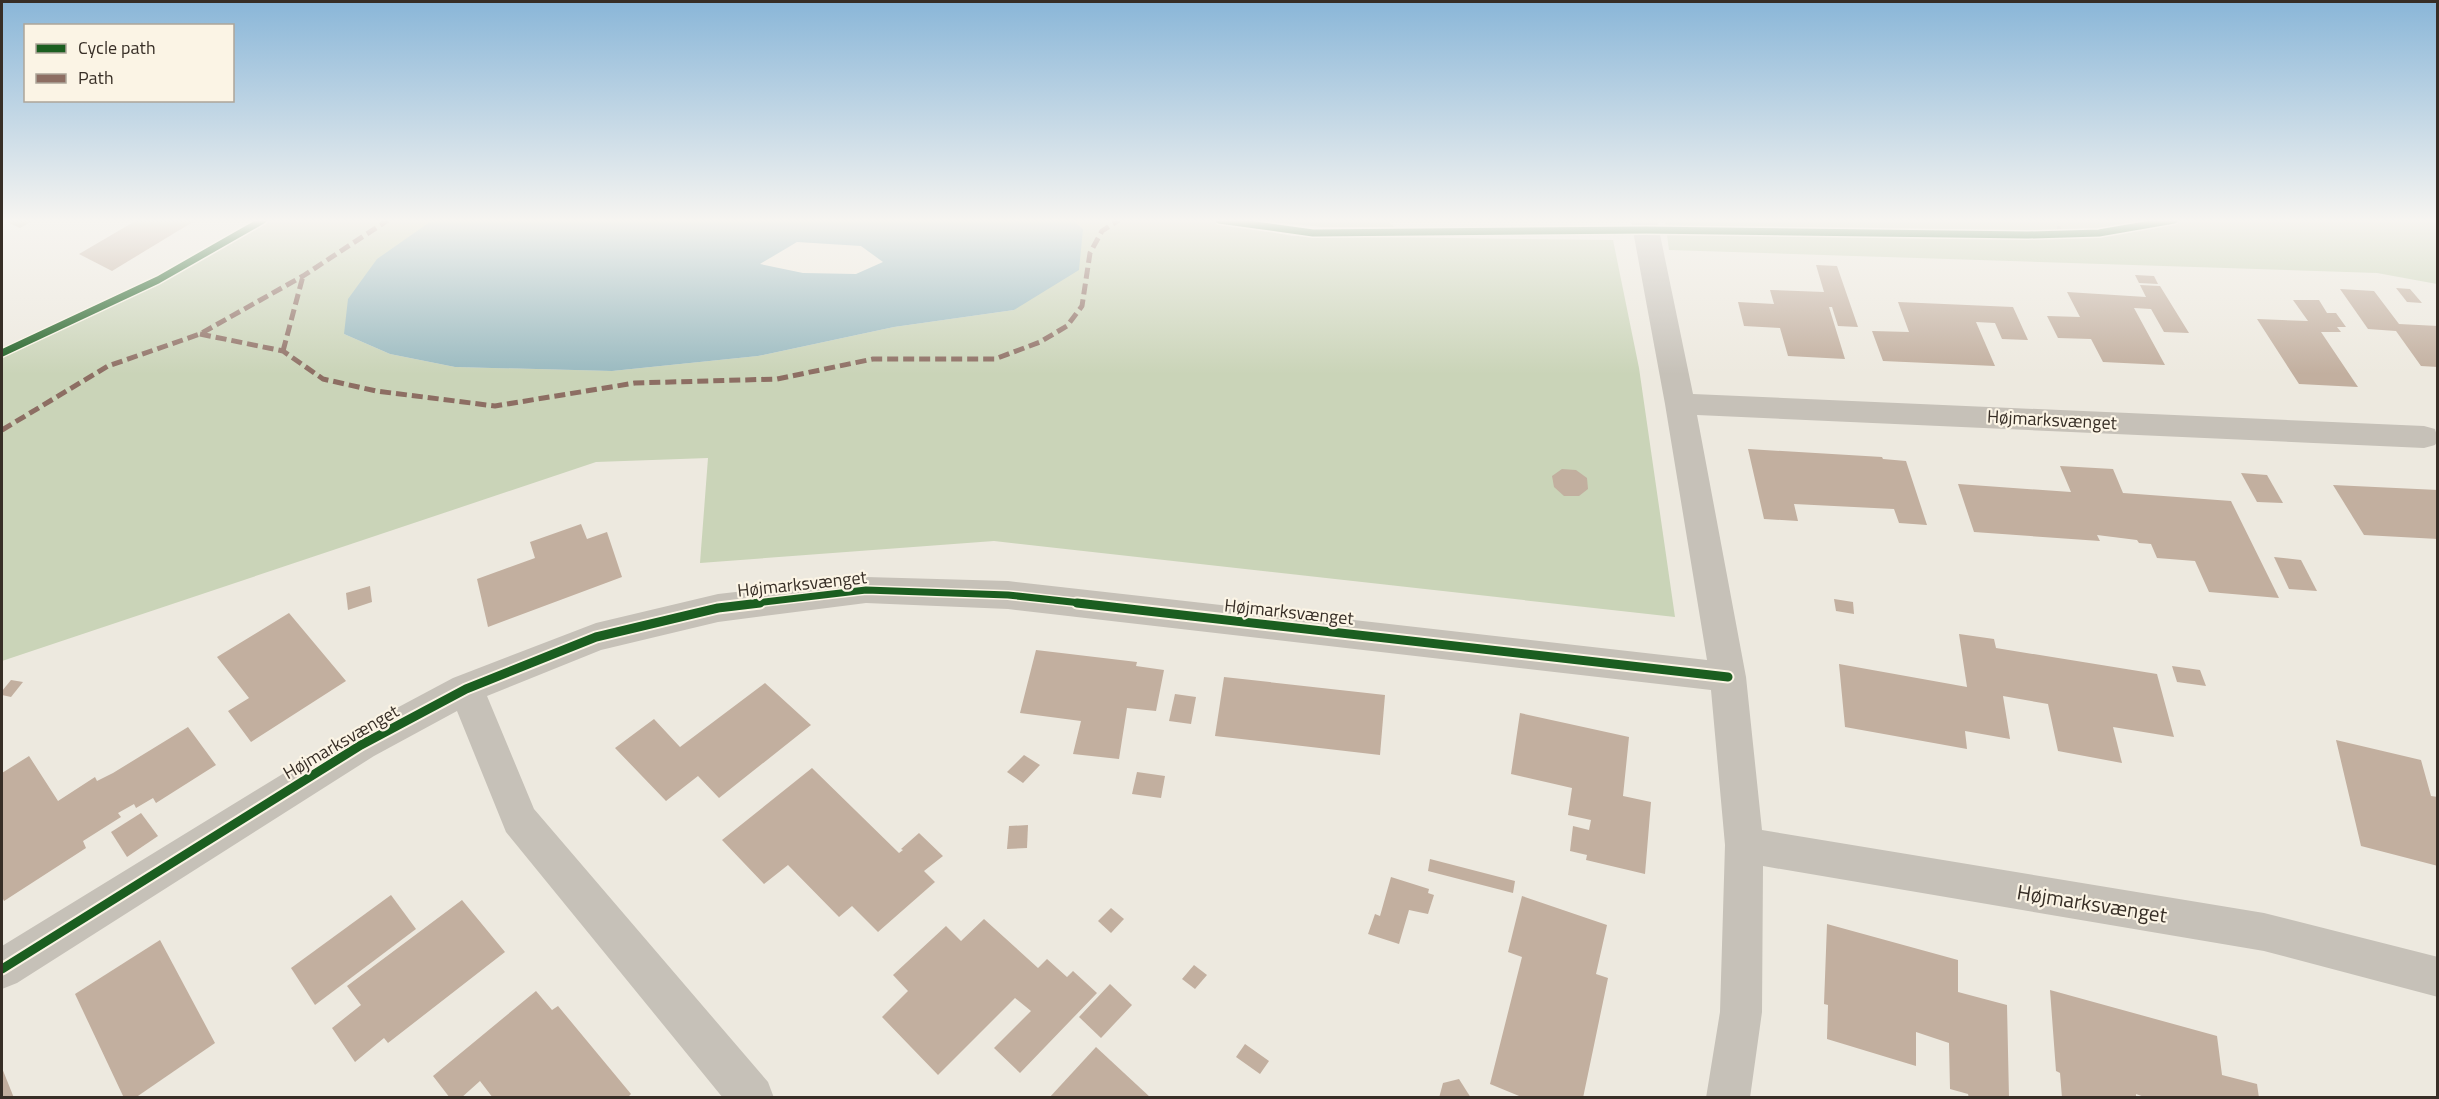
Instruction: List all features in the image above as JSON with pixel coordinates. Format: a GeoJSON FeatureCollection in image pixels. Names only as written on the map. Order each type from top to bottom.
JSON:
{"type":"FeatureCollection","features":[{"type":"Feature","properties":{"kind":"street"},"geometry":{"type":"LineString","coordinates":[[1654,271],[1728,677],[1744,846],[1741,1012],[1728,1098]]}},
{"type":"Feature","properties":{"kind":"street","name":"Højmarksvænget"},"geometry":{"type":"LineString","coordinates":[[1680,404],[2424,437]]}},
{"type":"Feature","properties":{"kind":"street","name":"Højmarksvænget"},"geometry":{"type":"LineString","coordinates":[[2,969],[361,745],[466,689],[596,637],[718,608],[866,590],[1008,595],[1728,677]]}},
{"type":"Feature","properties":{"kind":"street"},"geometry":{"type":"LineString","coordinates":[[466,689],[520,820],[752,1098]]}},
{"type":"Feature","properties":{"kind":"street","name":"Højmarksvænget"},"geometry":{"type":"LineString","coordinates":[[1744,846],[2264,932],[2438,977]]}},
{"type":"Feature","properties":{"kind":"green space"},"geometry":{"type":"Polygon","coordinates":[[[174,271],[392,271],[344,334],[390,354],[455,367],[612,371],[758,356],[894,327],[1014,310],[1047,271],[1619,271],[1639,368],[1675,617],[994,541],[700,563],[708,458],[596,462],[2,661],[2,349],[174,271]]]}},
{"type":"Feature","properties":{"kind":"green space"},"geometry":{"type":"Polygon","coordinates":[[[2324,271],[2437,271],[2437,284],[2377,273],[2324,271]]]}},
{"type":"Feature","properties":{"kind":"water"},"geometry":{"type":"Polygon","coordinates":[[[368,271],[795,271],[856,274],[862,271],[1077,271],[1014,310],[894,327],[758,356],[612,371],[455,367],[390,354],[344,334],[348,299],[368,271]]]}},
{"type":"Feature","properties":{"kind":"building"},"geometry":{"type":"Polygon","coordinates":[[[1818,271],[1839,271],[1858,327],[1838,326],[1832,307],[1829,307],[1845,359],[1788,356],[1780,328],[1744,326],[1738,302],[1774,304],[1770,290],[1824,292],[1818,271]]]}},
{"type":"Feature","properties":{"kind":"building"},"geometry":{"type":"Polygon","coordinates":[[[2135,275],[2154,276],[2158,284],[2139,283],[2135,275]]]}},
{"type":"Feature","properties":{"kind":"building"},"geometry":{"type":"Polygon","coordinates":[[[2140,285],[2160,286],[2189,333],[2164,332],[2151,309],[2134,308],[2165,365],[2103,362],[2091,339],[2058,338],[2047,316],[2080,317],[2067,292],[2146,297],[2140,285]]]}},
{"type":"Feature","properties":{"kind":"building"},"geometry":{"type":"Polygon","coordinates":[[[2396,288],[2410,289],[2422,303],[2407,302],[2396,288]]]}},
{"type":"Feature","properties":{"kind":"building"},"geometry":{"type":"Polygon","coordinates":[[[2340,289],[2374,291],[2399,324],[2438,326],[2438,367],[2421,366],[2396,331],[2368,329],[2340,289]]]}},
{"type":"Feature","properties":{"kind":"building"},"geometry":{"type":"Polygon","coordinates":[[[2293,300],[2319,300],[2327,313],[2336,313],[2346,327],[2337,327],[2341,332],[2321,332],[2358,387],[2299,384],[2257,319],[2308,321],[2293,300]]]}},
{"type":"Feature","properties":{"kind":"building"},"geometry":{"type":"Polygon","coordinates":[[[1898,302],[2013,307],[2028,340],[2002,339],[1995,323],[1976,322],[1995,366],[1883,361],[1872,331],[1909,332],[1898,302]]]}},
{"type":"Feature","properties":{"kind":"building"},"geometry":{"type":"Polygon","coordinates":[[[1748,449],[1882,457],[1883,459],[1906,461],[1927,525],[1899,523],[1894,509],[1794,504],[1798,521],[1764,519],[1748,449]]]}},
{"type":"Feature","properties":{"kind":"building"},"geometry":{"type":"Polygon","coordinates":[[[2060,466],[2113,469],[2123,493],[2231,501],[2279,598],[2209,592],[2195,561],[2157,558],[2151,544],[2139,543],[2137,540],[2097,535],[2100,541],[1974,532],[1958,484],[2071,492],[2060,466]]]}},
{"type":"Feature","properties":{"kind":"building"},"geometry":{"type":"Polygon","coordinates":[[[1562,469],[1576,470],[1587,478],[1588,489],[1579,496],[1564,496],[1554,487],[1552,476],[1562,469]]]}},
{"type":"Feature","properties":{"kind":"building"},"geometry":{"type":"Polygon","coordinates":[[[2241,473],[2267,475],[2283,503],[2257,502],[2241,473]]]}},
{"type":"Feature","properties":{"kind":"building"},"geometry":{"type":"Polygon","coordinates":[[[2333,485],[2438,490],[2438,539],[2364,535],[2333,485]]]}},
{"type":"Feature","properties":{"kind":"building"},"geometry":{"type":"Polygon","coordinates":[[[581,524],[587,539],[607,532],[622,577],[488,627],[477,579],[535,558],[530,542],[581,524]]]}},
{"type":"Feature","properties":{"kind":"building"},"geometry":{"type":"Polygon","coordinates":[[[2274,557],[2301,560],[2317,591],[2289,589],[2274,557]]]}},
{"type":"Feature","properties":{"kind":"building"},"geometry":{"type":"Polygon","coordinates":[[[370,586],[372,602],[348,610],[346,593],[370,586]]]}},
{"type":"Feature","properties":{"kind":"building"},"geometry":{"type":"Polygon","coordinates":[[[1834,599],[1853,602],[1854,614],[1836,611],[1834,599]]]}},
{"type":"Feature","properties":{"kind":"building"},"geometry":{"type":"Polygon","coordinates":[[[289,613],[346,681],[251,742],[228,711],[249,698],[217,657],[289,613]]]}},
{"type":"Feature","properties":{"kind":"building"},"geometry":{"type":"Polygon","coordinates":[[[1959,634],[1994,639],[1996,648],[2157,674],[2174,737],[2113,727],[2122,763],[2058,751],[2048,704],[2003,696],[2010,739],[1965,731],[1967,749],[1845,727],[1839,664],[1967,687],[1959,634]]]}},
{"type":"Feature","properties":{"kind":"building"},"geometry":{"type":"Polygon","coordinates":[[[1036,650],[1137,662],[1136,666],[1164,670],[1156,711],[1127,708],[1119,759],[1073,754],[1081,721],[1020,713],[1036,650]]]}},
{"type":"Feature","properties":{"kind":"building"},"geometry":{"type":"Polygon","coordinates":[[[2172,666],[2200,670],[2206,686],[2177,682],[2172,666]]]}},
{"type":"Feature","properties":{"kind":"building"},"geometry":{"type":"Polygon","coordinates":[[[1224,677],[1385,695],[1380,755],[1215,736],[1224,677]]]}},
{"type":"Feature","properties":{"kind":"building"},"geometry":{"type":"Polygon","coordinates":[[[11,680],[23,682],[11,697],[2,695],[2,691],[11,680]]]}},
{"type":"Feature","properties":{"kind":"building"},"geometry":{"type":"Polygon","coordinates":[[[765,683],[811,725],[719,798],[698,776],[666,801],[615,748],[654,719],[680,747],[765,683]]]}},
{"type":"Feature","properties":{"kind":"building"},"geometry":{"type":"Polygon","coordinates":[[[1175,694],[1196,697],[1191,724],[1169,721],[1175,694]]]}},
{"type":"Feature","properties":{"kind":"building"},"geometry":{"type":"Polygon","coordinates":[[[1520,713],[1629,737],[1623,796],[1651,802],[1645,874],[1586,860],[1587,855],[1570,851],[1573,826],[1589,830],[1591,820],[1568,815],[1572,788],[1511,774],[1520,713]]]}},
{"type":"Feature","properties":{"kind":"building"},"geometry":{"type":"Polygon","coordinates":[[[188,727],[216,765],[156,803],[153,798],[136,808],[134,804],[118,813],[121,817],[83,841],[86,848],[4,901],[2,897],[2,773],[29,756],[58,801],[95,777],[97,781],[113,773],[188,727]]]}},
{"type":"Feature","properties":{"kind":"building"},"geometry":{"type":"Polygon","coordinates":[[[2336,740],[2421,760],[2431,796],[2438,797],[2438,866],[2361,846],[2336,740]]]}},
{"type":"Feature","properties":{"kind":"building"},"geometry":{"type":"Polygon","coordinates":[[[1024,755],[1040,765],[1023,783],[1007,772],[1024,755]]]}},
{"type":"Feature","properties":{"kind":"building"},"geometry":{"type":"Polygon","coordinates":[[[812,768],[899,853],[919,833],[943,856],[924,871],[935,882],[878,932],[852,906],[839,917],[788,865],[764,884],[722,840],[812,768]]]}},
{"type":"Feature","properties":{"kind":"building"},"geometry":{"type":"Polygon","coordinates":[[[1137,772],[1165,776],[1161,798],[1132,794],[1137,772]]]}},
{"type":"Feature","properties":{"kind":"building"},"geometry":{"type":"Polygon","coordinates":[[[141,813],[158,836],[127,857],[111,832],[141,813]]]}},
{"type":"Feature","properties":{"kind":"building"},"geometry":{"type":"Polygon","coordinates":[[[1028,825],[1027,848],[1007,849],[1009,826],[1028,825]]]}},
{"type":"Feature","properties":{"kind":"building"},"geometry":{"type":"Polygon","coordinates":[[[1430,859],[1515,881],[1513,893],[1428,871],[1430,859]]]}},
{"type":"Feature","properties":{"kind":"building"},"geometry":{"type":"Polygon","coordinates":[[[1391,877],[1429,889],[1428,893],[1434,895],[1428,914],[1409,910],[1399,944],[1368,934],[1375,914],[1380,916],[1391,877]]]}},
{"type":"Feature","properties":{"kind":"building"},"geometry":{"type":"Polygon","coordinates":[[[391,895],[416,929],[315,1005],[291,968],[391,895]]]}},
{"type":"Feature","properties":{"kind":"building"},"geometry":{"type":"Polygon","coordinates":[[[1522,896],[1607,925],[1596,974],[1608,978],[1583,1098],[1524,1098],[1490,1084],[1522,957],[1508,952],[1522,896]]]}},
{"type":"Feature","properties":{"kind":"building"},"geometry":{"type":"Polygon","coordinates":[[[462,900],[505,952],[388,1043],[384,1038],[355,1062],[332,1028],[361,1005],[347,986],[462,900]]]}},
{"type":"Feature","properties":{"kind":"building"},"geometry":{"type":"Polygon","coordinates":[[[1111,908],[1124,919],[1111,933],[1098,921],[1111,908]]]}},
{"type":"Feature","properties":{"kind":"building"},"geometry":{"type":"Polygon","coordinates":[[[984,919],[1038,968],[1047,959],[1067,977],[1073,971],[1097,993],[1020,1073],[994,1048],[1031,1011],[1015,998],[938,1075],[882,1017],[908,991],[893,975],[946,926],[961,941],[984,919]]]}},
{"type":"Feature","properties":{"kind":"building"},"geometry":{"type":"Polygon","coordinates":[[[1827,924],[1958,960],[1958,992],[2007,1005],[2009,1098],[1969,1098],[1968,1094],[1950,1089],[1949,1043],[1916,1032],[1916,1066],[1827,1039],[1828,1005],[1824,1004],[1827,924]]]}},
{"type":"Feature","properties":{"kind":"building"},"geometry":{"type":"Polygon","coordinates":[[[160,940],[215,1043],[135,1098],[124,1098],[75,994],[160,940]]]}},
{"type":"Feature","properties":{"kind":"building"},"geometry":{"type":"Polygon","coordinates":[[[1194,965],[1207,975],[1195,989],[1182,979],[1194,965]]]}},
{"type":"Feature","properties":{"kind":"building"},"geometry":{"type":"Polygon","coordinates":[[[1110,984],[1132,1005],[1101,1038],[1079,1017],[1110,984]]]}},
{"type":"Feature","properties":{"kind":"building"},"geometry":{"type":"Polygon","coordinates":[[[2050,990],[2217,1036],[2222,1075],[2257,1084],[2259,1098],[2147,1098],[2136,1094],[2136,1098],[2062,1098],[2060,1073],[2056,1071],[2050,990]]]}},
{"type":"Feature","properties":{"kind":"building"},"geometry":{"type":"Polygon","coordinates":[[[536,991],[552,1010],[558,1006],[631,1094],[627,1098],[493,1098],[480,1081],[461,1098],[450,1098],[433,1076],[536,991]]]}},
{"type":"Feature","properties":{"kind":"building"},"geometry":{"type":"Polygon","coordinates":[[[1245,1044],[1269,1061],[1260,1074],[1236,1057],[1245,1044]]]}},
{"type":"Feature","properties":{"kind":"building"},"geometry":{"type":"Polygon","coordinates":[[[1096,1047],[1151,1098],[1049,1098],[1096,1047]]]}},
{"type":"Feature","properties":{"kind":"building"},"geometry":{"type":"Polygon","coordinates":[[[2,1068],[14,1098],[2,1098],[2,1068]]]}},
{"type":"Feature","properties":{"kind":"building"},"geometry":{"type":"Polygon","coordinates":[[[1459,1079],[1471,1098],[1439,1098],[1443,1083],[1459,1079]]]}},
{"type":"Feature","properties":{"kind":"marked path"},"geometry":{"type":"LineString","coordinates":[[2,430],[108,366],[200,334],[310,271]]}},
{"type":"Feature","properties":{"kind":"marked path"},"geometry":{"type":"LineString","coordinates":[[200,334],[283,351],[323,379],[376,391],[495,406],[635,383],[777,379],[873,359],[995,359],[1040,342],[1067,326],[1082,306],[1087,271]]}},
{"type":"Feature","properties":{"kind":"marked path"},"geometry":{"type":"LineString","coordinates":[[283,351],[303,276]]}},
{"type":"Feature","properties":{"kind":"cycle path"},"geometry":{"type":"LineString","coordinates":[[2,353],[173,271]]}},
{"type":"Feature","properties":{"kind":"cycle path"},"geometry":{"type":"LineString","coordinates":[[2,969],[361,745],[466,689],[596,637],[718,608],[866,590],[1008,595],[1728,677]]}}]}
